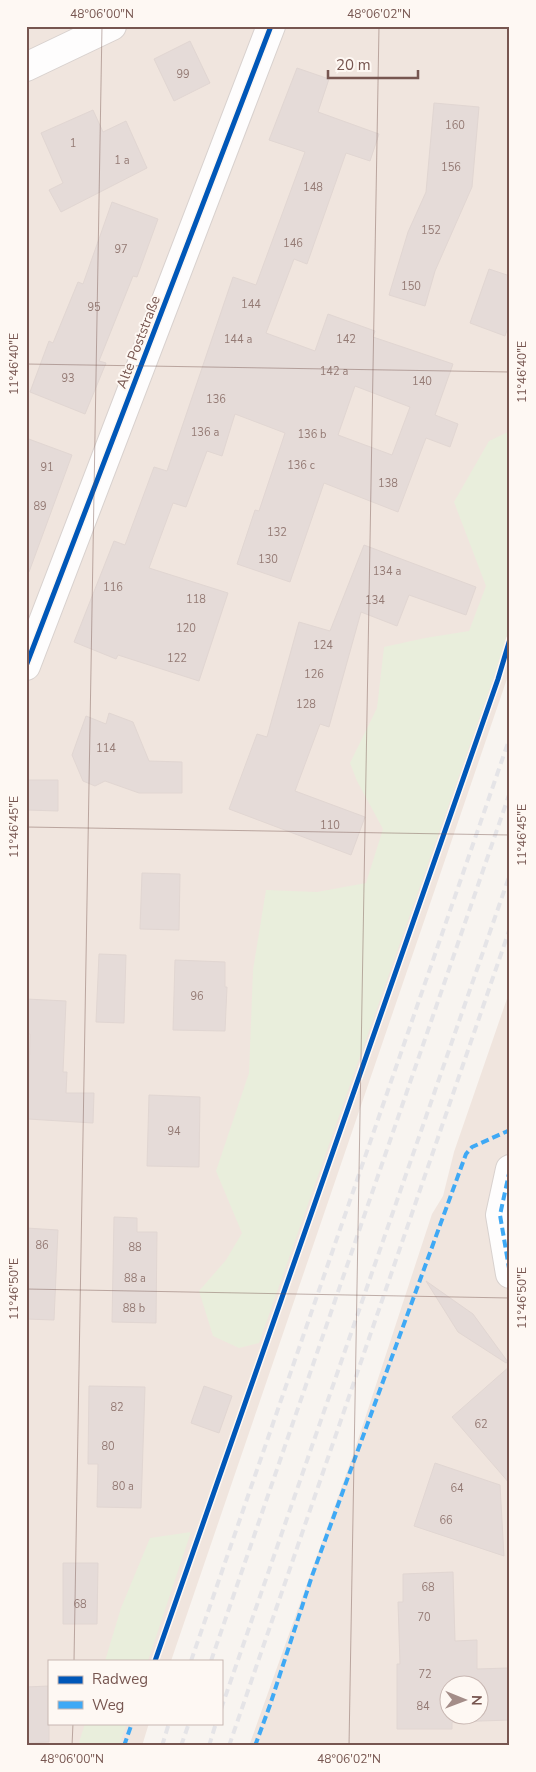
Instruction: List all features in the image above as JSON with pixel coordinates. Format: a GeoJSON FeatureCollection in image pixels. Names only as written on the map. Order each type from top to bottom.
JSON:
{"type":"FeatureCollection","features":[{"type":"Feature","properties":{"kind":"street"},"geometry":{"type":"LineString","coordinates":[[26,67],[112,26]]}},
{"type":"Feature","properties":{"kind":"street","name":"Alte Poststraße"},"geometry":{"type":"LineString","coordinates":[[27,661],[271,26]]}},
{"type":"Feature","properties":{"kind":"street"},"geometry":{"type":"LineString","coordinates":[[510,1169],[500,1215],[510,1274]]}},
{"type":"Feature","properties":{"kind":"shaded area"},"geometry":{"type":"Polygon","coordinates":[[[26,26],[510,26],[510,670],[171,1660],[48,1660],[48,1724],[149,1724],[142,1746],[26,1746],[26,26]]]}},
{"type":"Feature","properties":{"kind":"shaded area"},"geometry":{"type":"Polygon","coordinates":[[[510,990],[510,1746],[249,1746],[353,1455],[432,1214],[443,1196],[454,1152],[510,990]]]}},
{"type":"Feature","properties":{"kind":"green space"},"geometry":{"type":"Polygon","coordinates":[[[510,431],[510,626],[492,682],[259,1343],[239,1348],[213,1336],[199,1291],[226,1260],[242,1233],[216,1171],[249,1073],[253,970],[266,890],[317,892],[366,883],[383,829],[357,781],[350,763],[377,708],[384,647],[469,631],[486,586],[454,502],[489,441],[510,431]]]}},
{"type":"Feature","properties":{"kind":"green space"},"geometry":{"type":"Polygon","coordinates":[[[191,1532],[148,1660],[105,1660],[121,1608],[150,1538],[191,1532]]]}},
{"type":"Feature","properties":{"kind":"green space"},"geometry":{"type":"Polygon","coordinates":[[[85,1724],[127,1724],[119,1746],[78,1746],[85,1724]]]}},
{"type":"Feature","properties":{"kind":"building"},"geometry":{"type":"Polygon","coordinates":[[[190,41],[210,83],[174,101],[154,59],[190,41]]]}},
{"type":"Feature","properties":{"kind":"building"},"geometry":{"type":"Polygon","coordinates":[[[297,68],[329,79],[318,112],[379,134],[370,161],[346,153],[307,264],[294,259],[266,333],[315,351],[328,314],[375,331],[373,337],[453,364],[435,415],[458,424],[450,447],[426,438],[398,512],[324,483],[290,582],[237,564],[255,510],[259,511],[285,433],[235,414],[222,456],[207,451],[186,507],[173,503],[149,568],[228,593],[199,681],[118,655],[116,659],[74,642],[114,541],[125,545],[154,467],[167,471],[233,277],[256,285],[305,152],[269,140],[297,68]],[[355,386],[338,435],[392,455],[410,407],[355,386]]]}},
{"type":"Feature","properties":{"kind":"building"},"geometry":{"type":"Polygon","coordinates":[[[434,103],[479,107],[472,187],[435,271],[425,306],[389,295],[408,232],[426,192],[434,103]]]}},
{"type":"Feature","properties":{"kind":"building"},"geometry":{"type":"Polygon","coordinates":[[[93,110],[103,132],[126,121],[147,168],[61,212],[49,190],[63,183],[41,133],[93,110]]]}},
{"type":"Feature","properties":{"kind":"building"},"geometry":{"type":"Polygon","coordinates":[[[112,202],[158,219],[137,277],[133,276],[99,361],[106,363],[85,414],[30,392],[49,341],[53,343],[78,282],[83,284],[112,202]]]}},
{"type":"Feature","properties":{"kind":"building"},"geometry":{"type":"Polygon","coordinates":[[[489,269],[510,276],[510,322],[505,336],[470,323],[489,269]]]}},
{"type":"Feature","properties":{"kind":"building"},"geometry":{"type":"Polygon","coordinates":[[[26,438],[72,455],[29,572],[26,571],[26,438]]]}},
{"type":"Feature","properties":{"kind":"building"},"geometry":{"type":"Polygon","coordinates":[[[364,545],[476,587],[466,615],[409,595],[397,626],[361,612],[329,727],[320,724],[295,791],[365,817],[351,855],[229,809],[257,734],[267,737],[299,622],[330,631],[364,545]]]}},
{"type":"Feature","properties":{"kind":"building"},"geometry":{"type":"Polygon","coordinates":[[[109,713],[133,722],[149,761],[182,762],[182,793],[139,793],[105,781],[95,786],[83,781],[72,755],[86,716],[106,724],[109,713]]]}},
{"type":"Feature","properties":{"kind":"building"},"geometry":{"type":"Polygon","coordinates":[[[27,780],[58,780],[58,811],[27,810],[27,780]]]}},
{"type":"Feature","properties":{"kind":"building"},"geometry":{"type":"Polygon","coordinates":[[[142,873],[180,874],[179,930],[140,929],[142,873]]]}},
{"type":"Feature","properties":{"kind":"building"},"geometry":{"type":"Polygon","coordinates":[[[99,954],[126,955],[124,1023],[96,1022],[99,954]]]}},
{"type":"Feature","properties":{"kind":"building"},"geometry":{"type":"Polygon","coordinates":[[[175,960],[225,962],[225,987],[227,987],[225,1031],[173,1030],[175,960]]]}},
{"type":"Feature","properties":{"kind":"building"},"geometry":{"type":"Polygon","coordinates":[[[26,999],[66,1001],[63,1072],[67,1072],[66,1093],[94,1093],[93,1123],[28,1119],[30,1034],[26,1034],[26,999]]]}},
{"type":"Feature","properties":{"kind":"building"},"geometry":{"type":"Polygon","coordinates":[[[149,1095],[200,1097],[199,1167],[147,1166],[149,1095]]]}},
{"type":"Feature","properties":{"kind":"building"},"geometry":{"type":"Polygon","coordinates":[[[114,1217],[137,1218],[137,1232],[157,1232],[156,1323],[112,1322],[114,1217]]]}},
{"type":"Feature","properties":{"kind":"building"},"geometry":{"type":"Polygon","coordinates":[[[26,1228],[58,1230],[54,1320],[26,1319],[26,1228]]]}},
{"type":"Feature","properties":{"kind":"building"},"geometry":{"type":"Polygon","coordinates":[[[426,1281],[473,1314],[508,1362],[506,1363],[458,1332],[426,1281]]]}},
{"type":"Feature","properties":{"kind":"building"},"geometry":{"type":"Polygon","coordinates":[[[510,1366],[510,1484],[452,1417],[510,1366]]]}},
{"type":"Feature","properties":{"kind":"building"},"geometry":{"type":"Polygon","coordinates":[[[89,1386],[145,1387],[141,1508],[97,1507],[98,1464],[88,1464],[89,1386]]]}},
{"type":"Feature","properties":{"kind":"building"},"geometry":{"type":"Polygon","coordinates":[[[204,1386],[232,1396],[219,1433],[191,1423],[204,1386]]]}},
{"type":"Feature","properties":{"kind":"building"},"geometry":{"type":"Polygon","coordinates":[[[435,1463],[500,1485],[504,1556],[414,1526],[435,1463]]]}},
{"type":"Feature","properties":{"kind":"building"},"geometry":{"type":"Polygon","coordinates":[[[63,1563],[98,1563],[97,1624],[63,1624],[63,1563]]]}},
{"type":"Feature","properties":{"kind":"building"},"geometry":{"type":"Polygon","coordinates":[[[453,1572],[455,1641],[477,1640],[477,1669],[508,1668],[510,1720],[488,1721],[488,1674],[438,1674],[438,1724],[452,1724],[452,1729],[397,1729],[397,1664],[400,1664],[398,1602],[403,1602],[403,1574],[453,1572]]]}},
{"type":"Feature","properties":{"kind":"building"},"geometry":{"type":"Polygon","coordinates":[[[48,1686],[49,1742],[26,1743],[26,1687],[48,1686]]]}},
{"type":"Feature","properties":{"kind":"railway"},"geometry":{"type":"LineString","coordinates":[[191,1660],[510,737]]}},
{"type":"Feature","properties":{"kind":"railway"},"geometry":{"type":"LineString","coordinates":[[211,1660],[510,792]]}},
{"type":"Feature","properties":{"kind":"railway"},"geometry":{"type":"LineString","coordinates":[[222,1706],[510,874]]}},
{"type":"Feature","properties":{"kind":"railway"},"geometry":{"type":"LineString","coordinates":[[229,1746],[510,928]]}},
{"type":"Feature","properties":{"kind":"railway"},"geometry":{"type":"LineString","coordinates":[[162,1746],[169,1724]]}},
{"type":"Feature","properties":{"kind":"railway"},"geometry":{"type":"LineString","coordinates":[[181,1746],[189,1724]]}},
{"type":"Feature","properties":{"kind":"railway"},"geometry":{"type":"LineString","coordinates":[[209,1746],[216,1724]]}},
{"type":"Feature","properties":{"kind":"marked path"},"geometry":{"type":"LineString","coordinates":[[255,1746],[312,1576],[466,1154],[472,1147],[510,1130]]}},
{"type":"Feature","properties":{"kind":"marked path"},"geometry":{"type":"LineString","coordinates":[[510,1169],[500,1215],[510,1274]]}},
{"type":"Feature","properties":{"kind":"marked path"},"geometry":{"type":"LineString","coordinates":[[124,1746],[132,1724]]}},
{"type":"Feature","properties":{"kind":"cycle path"},"geometry":{"type":"LineString","coordinates":[[26,666],[271,26]]}},
{"type":"Feature","properties":{"kind":"cycle path"},"geometry":{"type":"LineString","coordinates":[[155,1660],[498,679],[510,639]]}}]}
